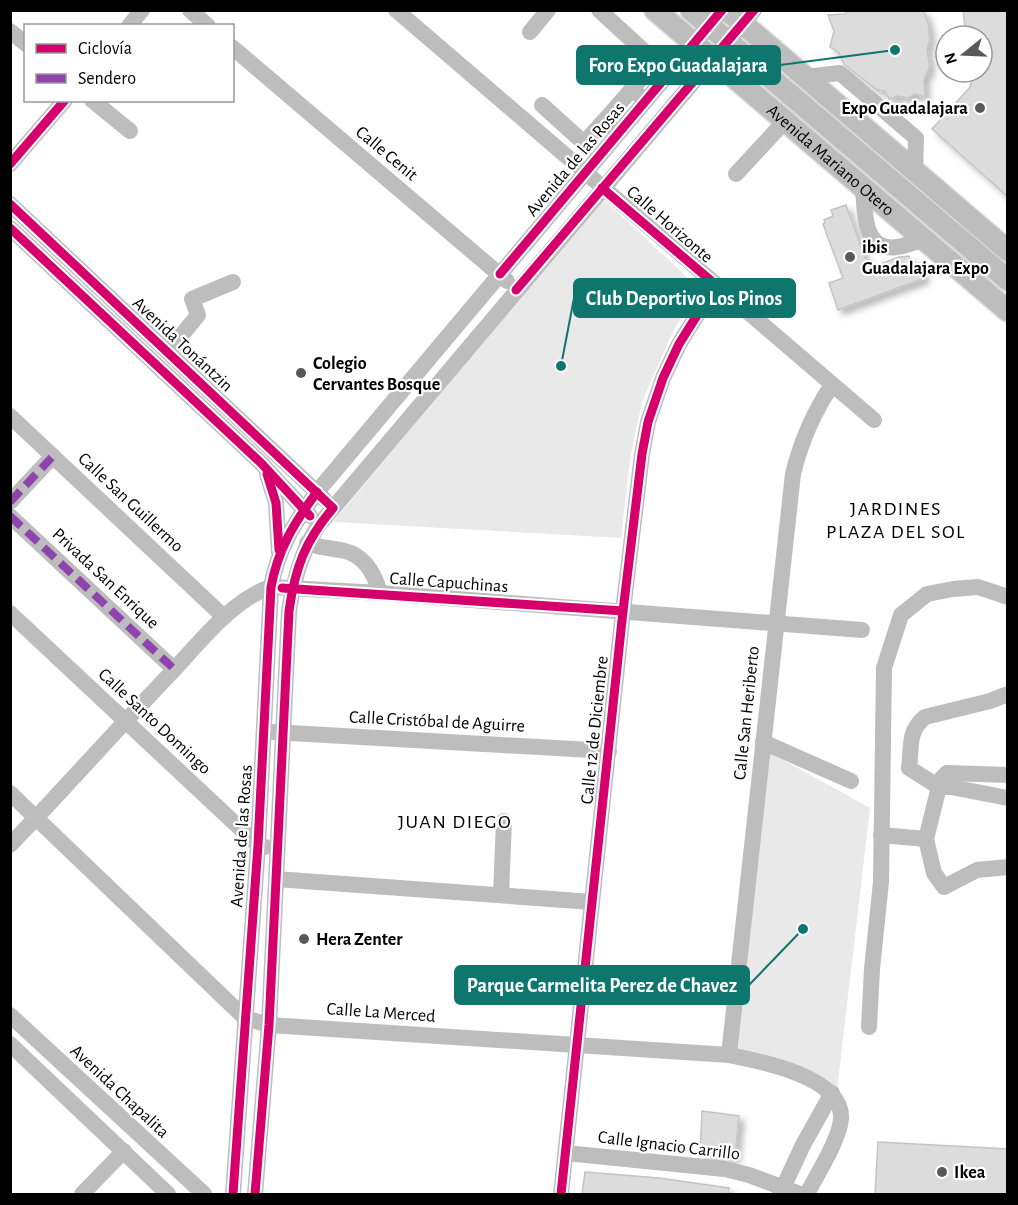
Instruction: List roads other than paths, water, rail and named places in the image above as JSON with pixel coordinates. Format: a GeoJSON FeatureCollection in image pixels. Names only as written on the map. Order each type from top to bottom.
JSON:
{"type":"FeatureCollection","features":[{"type":"Feature","properties":{"kind":"main road","name":"Avenida Mariano Otero"},"geometry":{"type":"LineString","coordinates":[[655,10],[1008,311]]}},
{"type":"Feature","properties":{"kind":"main road","name":"Avenida Mariano Otero"},"geometry":{"type":"LineString","coordinates":[[691,10],[716,18],[727,41],[1008,280]]}},
{"type":"Feature","properties":{"kind":"main road"},"geometry":{"type":"LineString","coordinates":[[741,15],[805,77],[915,172],[1004,244]]}},
{"type":"Feature","properties":{"kind":"street"},"geometry":{"type":"LineString","coordinates":[[131,24],[142,10]]}},
{"type":"Feature","properties":{"kind":"street"},"geometry":{"type":"LineString","coordinates":[[190,10],[206,24]]}},
{"type":"Feature","properties":{"kind":"street","name":"Calle Horizonte"},"geometry":{"type":"LineString","coordinates":[[396,10],[874,420]]}},
{"type":"Feature","properties":{"kind":"street"},"geometry":{"type":"LineString","coordinates":[[530,32],[548,10]]}},
{"type":"Feature","properties":{"kind":"street"},"geometry":{"type":"LineString","coordinates":[[598,10],[669,74]]}},
{"type":"Feature","properties":{"kind":"street","name":"Avenida de las Rosas"},"geometry":{"type":"LineString","coordinates":[[255,1194],[268,1024],[289,611],[292,588],[301,556],[318,526],[727,41],[741,15]]}},
{"type":"Feature","properties":{"kind":"street","name":"Avenida de las Rosas"},"geometry":{"type":"LineString","coordinates":[[233,1194],[258,845],[271,587],[279,554],[304,509],[317,492],[716,18]]}},
{"type":"Feature","properties":{"kind":"street"},"geometry":{"type":"LineString","coordinates":[[10,31],[24,42]]}},
{"type":"Feature","properties":{"kind":"street","name":"Calle Cenit"},"geometry":{"type":"LineString","coordinates":[[234,49],[516,290]]}},
{"type":"Feature","properties":{"kind":"street"},"geometry":{"type":"LineString","coordinates":[[542,105],[584,143],[656,62]]}},
{"type":"Feature","properties":{"kind":"street"},"geometry":{"type":"LineString","coordinates":[[632,89],[646,102]]}},
{"type":"Feature","properties":{"kind":"street"},"geometry":{"type":"LineString","coordinates":[[10,164],[63,102]]}},
{"type":"Feature","properties":{"kind":"street"},"geometry":{"type":"LineString","coordinates":[[94,102],[130,131]]}},
{"type":"Feature","properties":{"kind":"street"},"geometry":{"type":"LineString","coordinates":[[604,121],[619,134]]}},
{"type":"Feature","properties":{"kind":"street"},"geometry":{"type":"LineString","coordinates":[[736,174],[785,121]]}},
{"type":"Feature","properties":{"kind":"street"},"geometry":{"type":"LineString","coordinates":[[863,187],[867,230],[875,243],[885,247],[896,247],[924,239]]}},
{"type":"Feature","properties":{"kind":"street","name":"Avenida Tonántzin"},"geometry":{"type":"LineString","coordinates":[[10,204],[333,508]]}},
{"type":"Feature","properties":{"kind":"street","name":"Avenida Tonántzin"},"geometry":{"type":"LineString","coordinates":[[10,228],[261,463],[318,526]]}},
{"type":"Feature","properties":{"kind":"street"},"geometry":{"type":"LineString","coordinates":[[168,352],[198,315],[192,299],[232,282]]}},
{"type":"Feature","properties":{"kind":"street","name":"Calle 12 de Diciembre"},"geometry":{"type":"LineString","coordinates":[[561,1194],[623,611],[642,454],[652,405],[679,344],[716,285]]}},
{"type":"Feature","properties":{"kind":"street","name":"Calle San Heriberto"},"geometry":{"type":"LineString","coordinates":[[729,1055],[793,474],[799,448],[809,424],[832,385]]}},
{"type":"Feature","properties":{"kind":"street","name":"Calle San Guillermo"},"geometry":{"type":"LineString","coordinates":[[10,416],[224,617]]}},
{"type":"Feature","properties":{"kind":"street"},"geometry":{"type":"LineString","coordinates":[[10,502],[53,456]]}},
{"type":"Feature","properties":{"kind":"street"},"geometry":{"type":"LineString","coordinates":[[261,463],[269,478],[276,503],[279,554]]}},
{"type":"Feature","properties":{"kind":"street","name":"Privada San Enrique"},"geometry":{"type":"LineString","coordinates":[[10,516],[174,669]]}},
{"type":"Feature","properties":{"kind":"street"},"geometry":{"type":"LineString","coordinates":[[307,543],[326,549],[346,551],[359,558],[369,567],[380,593]]}},
{"type":"Feature","properties":{"kind":"street"},"geometry":{"type":"LineString","coordinates":[[10,845],[224,617],[261,590],[271,587]]}},
{"type":"Feature","properties":{"kind":"street","name":"Calle Capuchinas"},"geometry":{"type":"LineString","coordinates":[[271,587],[380,593],[862,630]]}},
{"type":"Feature","properties":{"kind":"street"},"geometry":{"type":"LineString","coordinates":[[869,1027],[881,882],[884,668],[901,615],[927,594],[952,589],[978,587],[1008,597]]}},
{"type":"Feature","properties":{"kind":"street","name":"Calle Santo Domingo"},"geometry":{"type":"LineString","coordinates":[[10,613],[258,845]]}},
{"type":"Feature","properties":{"kind":"street"},"geometry":{"type":"LineString","coordinates":[[1008,694],[990,701],[925,717],[917,724],[910,739],[909,768],[939,787],[951,787],[1008,798]]}},
{"type":"Feature","properties":{"kind":"street","name":"Calle Cristóbal de Aguirre"},"geometry":{"type":"LineString","coordinates":[[264,732],[609,751]]}},
{"type":"Feature","properties":{"kind":"street"},"geometry":{"type":"LineString","coordinates":[[763,742],[851,781]]}},
{"type":"Feature","properties":{"kind":"street"},"geometry":{"type":"LineString","coordinates":[[1008,774],[947,773],[942,778],[939,787],[926,839],[934,873],[944,887],[977,870],[1008,867]]}},
{"type":"Feature","properties":{"kind":"street","name":"Calle La Merced"},"geometry":{"type":"LineString","coordinates":[[10,793],[245,1018],[268,1024],[729,1055],[783,1068],[805,1077],[832,1094]]}},
{"type":"Feature","properties":{"kind":"street"},"geometry":{"type":"LineString","coordinates":[[501,895],[504,821]]}},
{"type":"Feature","properties":{"kind":"street"},"geometry":{"type":"LineString","coordinates":[[881,835],[926,839]]}},
{"type":"Feature","properties":{"kind":"street"},"geometry":{"type":"LineString","coordinates":[[258,845],[278,849]]}},
{"type":"Feature","properties":{"kind":"street"},"geometry":{"type":"LineString","coordinates":[[276,879],[592,902]]}},
{"type":"Feature","properties":{"kind":"street","name":"Avenida Chapalita"},"geometry":{"type":"LineString","coordinates":[[10,1015],[204,1194]]}},
{"type":"Feature","properties":{"kind":"street"},"geometry":{"type":"LineString","coordinates":[[10,1044],[168,1194]]}},
{"type":"Feature","properties":{"kind":"street"},"geometry":{"type":"LineString","coordinates":[[71,1100],[86,1084]]}},
{"type":"Feature","properties":{"kind":"street"},"geometry":{"type":"LineString","coordinates":[[782,1191],[803,1145],[832,1094]]}},
{"type":"Feature","properties":{"kind":"street"},"geometry":{"type":"LineString","coordinates":[[807,1194],[836,1138],[840,1125],[840,1109],[832,1094]]}},
{"type":"Feature","properties":{"kind":"street"},"geometry":{"type":"LineString","coordinates":[[82,1194],[124,1151]]}},
{"type":"Feature","properties":{"kind":"street","name":"Calle Ignacio Carrillo"},"geometry":{"type":"LineString","coordinates":[[566,1154],[725,1169],[782,1191],[800,1194]]}},
{"type":"Feature","properties":{"kind":"place","name":"Foro Expo Guadalajara"},"geometry":{"type":"Point","coordinates":[895,50]}},
{"type":"Feature","properties":{"kind":"place","name":"Expo Guadalajara"},"geometry":{"type":"Point","coordinates":[980,108]}},
{"type":"Feature","properties":{"kind":"place","name":"ibis Guadalajara Expo"},"geometry":{"type":"Point","coordinates":[850,257]}},
{"type":"Feature","properties":{"kind":"place","name":"Club Deportivo Los Pinos"},"geometry":{"type":"Point","coordinates":[561,366]}},
{"type":"Feature","properties":{"kind":"place","name":"Colegio Cervantes Bosque"},"geometry":{"type":"Point","coordinates":[301,373]}},
{"type":"Feature","properties":{"kind":"place","name":"Parque Carmelita Perez de Chavez"},"geometry":{"type":"Point","coordinates":[803,929]}},
{"type":"Feature","properties":{"kind":"place","name":"Hera Zenter"},"geometry":{"type":"Point","coordinates":[304,939]}},
{"type":"Feature","properties":{"kind":"place","name":"Ikea"},"geometry":{"type":"Point","coordinates":[942,1172]}},
{"type":"Feature","properties":{"kind":"district","name":"JARDINES PLAZA DEL SOL"},"geometry":{"type":"Point","coordinates":[896,520]}},
{"type":"Feature","properties":{"kind":"district","name":"JUAN DIEGO"},"geometry":{"type":"Point","coordinates":[455,821]}}]}
